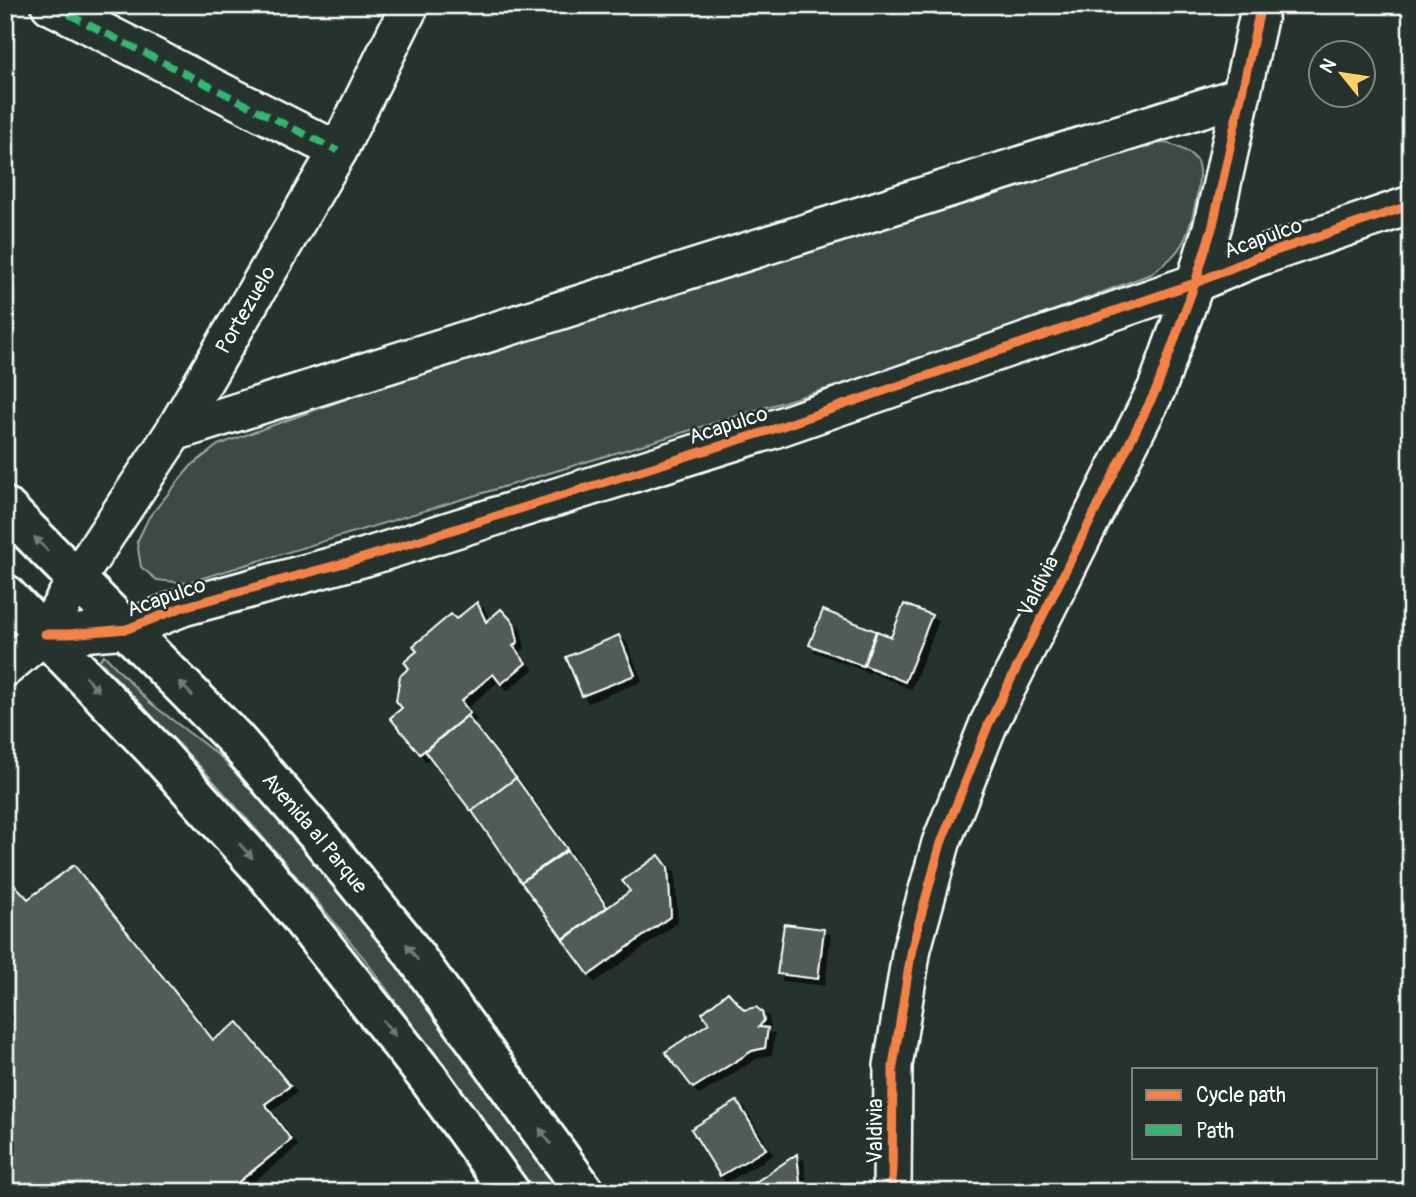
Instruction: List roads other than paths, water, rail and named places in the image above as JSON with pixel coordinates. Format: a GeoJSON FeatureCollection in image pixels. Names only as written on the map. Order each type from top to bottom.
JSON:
{"type":"FeatureCollection","features":[{"type":"Feature","properties":{"kind":"main road","name":"Avenida al Parque"},"geometry":{"type":"LineString","coordinates":[[5,507],[61,606],[155,750],[267,875],[428,1078],[509,1192]]}},
{"type":"Feature","properties":{"kind":"main road","name":"Avenida al Parque"},"geometry":{"type":"LineString","coordinates":[[5,594],[61,606],[127,629],[234,738],[402,938],[585,1192]]}},
{"type":"Feature","properties":{"kind":"street"},"geometry":{"type":"LineString","coordinates":[[50,5],[338,151]]}},
{"type":"Feature","properties":{"kind":"street","name":"Portezuelo"},"geometry":{"type":"LineString","coordinates":[[5,668],[61,606],[174,432],[338,151],[410,5]]}},
{"type":"Feature","properties":{"kind":"street","name":"Valdivia"},"geometry":{"type":"LineString","coordinates":[[892,1192],[893,1066],[912,948],[941,843],[989,723],[1157,388],[1195,284],[1213,225],[1261,5]]}},
{"type":"Feature","properties":{"kind":"street"},"geometry":{"type":"LineString","coordinates":[[174,432],[1241,96]]}},
{"type":"Feature","properties":{"kind":"street","name":"Acapulco"},"geometry":{"type":"LineString","coordinates":[[61,606],[69,634],[127,629],[183,607],[366,557],[774,429],[1195,284],[1255,258],[1411,205]]}}]}
